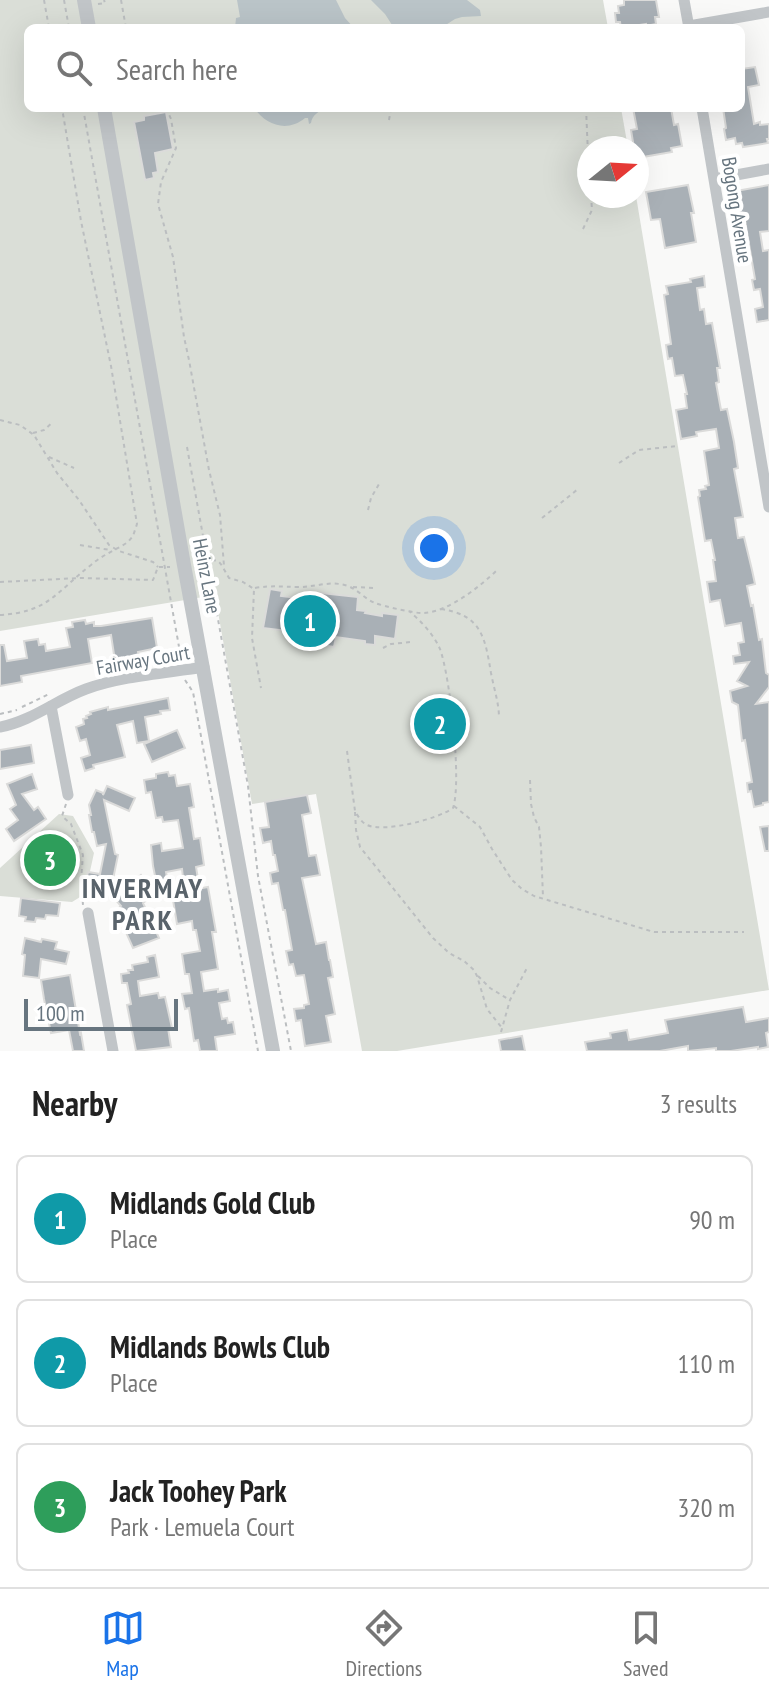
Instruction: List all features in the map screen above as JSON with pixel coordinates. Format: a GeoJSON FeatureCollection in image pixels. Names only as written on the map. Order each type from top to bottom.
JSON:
{"type":"FeatureCollection","features":[{"type":"Feature","properties":{"kind":"street"},"geometry":{"type":"LineString","coordinates":[[84,0],[88,24]]}},
{"type":"Feature","properties":{"kind":"street"},"geometry":{"type":"LineString","coordinates":[[684,0],[688,24]]}},
{"type":"Feature","properties":{"kind":"street"},"geometry":{"type":"LineString","coordinates":[[705,24],[769,12]]}},
{"type":"Feature","properties":{"kind":"street","name":"Heinz Lane"},"geometry":{"type":"LineString","coordinates":[[105,112],[273,1051]]}},
{"type":"Feature","properties":{"kind":"street","name":"Bogong Avenue"},"geometry":{"type":"LineString","coordinates":[[703,112],[764,448],[769,507]]}},
{"type":"Feature","properties":{"kind":"street"},"geometry":{"type":"LineString","coordinates":[[714,179],[769,169]]}},
{"type":"Feature","properties":{"kind":"street","name":"Fairway Court"},"geometry":{"type":"LineString","coordinates":[[0,727],[24,721],[72,695],[102,684],[204,667]]}},
{"type":"Feature","properties":{"kind":"street"},"geometry":{"type":"LineString","coordinates":[[51,706],[68,795]]}},
{"type":"Feature","properties":{"kind":"street"},"geometry":{"type":"LineString","coordinates":[[88,913],[113,1051]]}},
{"type":"Feature","properties":{"kind":"path"},"geometry":{"type":"LineString","coordinates":[[44,0],[48,24]]}},
{"type":"Feature","properties":{"kind":"path"},"geometry":{"type":"LineString","coordinates":[[64,0],[68,24]]}},
{"type":"Feature","properties":{"kind":"path"},"geometry":{"type":"LineString","coordinates":[[121,0],[125,24]]}},
{"type":"Feature","properties":{"kind":"path"},"geometry":{"type":"LineString","coordinates":[[0,615],[28,612],[62,591],[99,558],[128,542],[137,524],[113,376],[62,112]]}},
{"type":"Feature","properties":{"kind":"path"},"geometry":{"type":"LineString","coordinates":[[84,112],[183,671],[185,681],[193,692],[258,1051]]}},
{"type":"Feature","properties":{"kind":"path"},"geometry":{"type":"LineString","coordinates":[[169,112],[176,148],[161,182],[158,204],[173,257],[184,337],[211,484],[220,515],[224,566],[229,578],[254,589],[274,585],[304,587],[321,583],[375,588]]}},
{"type":"Feature","properties":{"kind":"path"},"geometry":{"type":"LineString","coordinates":[[389,120],[390,112]]}},
{"type":"Feature","properties":{"kind":"path"},"geometry":{"type":"LineString","coordinates":[[586,112],[587,136]]}},
{"type":"Feature","properties":{"kind":"path"},"geometry":{"type":"LineString","coordinates":[[583,229],[592,208]]}},
{"type":"Feature","properties":{"kind":"path"},"geometry":{"type":"LineString","coordinates":[[0,420],[14,422],[31,433],[114,550]]}},
{"type":"Feature","properties":{"kind":"path"},"geometry":{"type":"LineString","coordinates":[[31,433],[41,432],[53,422]]}},
{"type":"Feature","properties":{"kind":"path"},"geometry":{"type":"LineString","coordinates":[[619,463],[639,450],[677,446]]}},
{"type":"Feature","properties":{"kind":"path"},"geometry":{"type":"LineString","coordinates":[[187,447],[248,786],[258,876],[291,1051]]}},
{"type":"Feature","properties":{"kind":"path"},"geometry":{"type":"LineString","coordinates":[[46,455],[74,468]]}},
{"type":"Feature","properties":{"kind":"path"},"geometry":{"type":"LineString","coordinates":[[368,510],[379,484]]}},
{"type":"Feature","properties":{"kind":"path"},"geometry":{"type":"LineString","coordinates":[[542,518],[578,489]]}},
{"type":"Feature","properties":{"kind":"path"},"geometry":{"type":"LineString","coordinates":[[80,545],[114,550],[153,562],[158,567]]}},
{"type":"Feature","properties":{"kind":"path"},"geometry":{"type":"LineString","coordinates":[[158,567],[207,561],[220,562],[224,566]]}},
{"type":"Feature","properties":{"kind":"path"},"geometry":{"type":"LineString","coordinates":[[0,582],[153,580],[158,567]]}},
{"type":"Feature","properties":{"kind":"path"},"geometry":{"type":"LineString","coordinates":[[350,587],[375,603],[424,613],[440,609],[469,593],[498,569]]}},
{"type":"Feature","properties":{"kind":"path"},"geometry":{"type":"LineString","coordinates":[[254,589],[252,635],[261,688]]}},
{"type":"Feature","properties":{"kind":"path"},"geometry":{"type":"LineString","coordinates":[[440,609],[465,615],[481,634],[490,659],[499,718]]}},
{"type":"Feature","properties":{"kind":"path"},"geometry":{"type":"LineString","coordinates":[[355,809],[365,824],[383,827],[434,817],[449,811],[454,805],[453,724],[443,660],[433,636],[409,611]]}},
{"type":"Feature","properties":{"kind":"path"},"geometry":{"type":"LineString","coordinates":[[383,648],[411,642]]}},
{"type":"Feature","properties":{"kind":"path"},"geometry":{"type":"LineString","coordinates":[[0,714],[51,693]]}},
{"type":"Feature","properties":{"kind":"path"},"geometry":{"type":"LineString","coordinates":[[347,751],[357,838],[366,854],[426,930],[449,953],[468,964],[490,988],[510,1000]]}},
{"type":"Feature","properties":{"kind":"path"},"geometry":{"type":"LineString","coordinates":[[530,780],[531,804],[539,827],[543,899]]}},
{"type":"Feature","properties":{"kind":"path"},"geometry":{"type":"LineString","coordinates":[[68,795],[62,816],[71,824],[83,855],[81,898],[88,913]]}},
{"type":"Feature","properties":{"kind":"path"},"geometry":{"type":"LineString","coordinates":[[454,805],[480,827],[516,885],[528,893],[654,932],[744,932]]}},
{"type":"Feature","properties":{"kind":"path"},"geometry":{"type":"LineString","coordinates":[[477,976],[487,1009],[502,1030],[510,1000],[527,968]]}},
{"type":"Feature","properties":{"kind":"shaded area"},"geometry":{"type":"Polygon","coordinates":[[[0,0],[603,0],[607,24],[24,24],[24,112],[622,112],[626,136],[577,136],[577,208],[638,208],[769,990],[397,1051],[362,1051],[316,794],[252,804],[215,595],[0,631],[0,0]]]}},
{"type":"Feature","properties":{"kind":"shaded area"},"geometry":{"type":"Polygon","coordinates":[[[237,0],[336,0],[350,24],[235,24],[236,18],[240,17],[237,0]]]}},
{"type":"Feature","properties":{"kind":"shaded area"},"geometry":{"type":"Polygon","coordinates":[[[371,0],[467,0],[480,10],[481,16],[462,17],[447,24],[391,24],[371,0]]]}},
{"type":"Feature","properties":{"kind":"shaded area"},"geometry":{"type":"Polygon","coordinates":[[[257,112],[319,112],[309,124],[308,118],[305,118],[284,126],[271,123],[257,112]]]}},
{"type":"Feature","properties":{"kind":"shaded area"},"geometry":{"type":"Polygon","coordinates":[[[59,814],[73,816],[94,853],[85,894],[72,902],[0,896],[0,868],[59,814]]]}},
{"type":"Feature","properties":{"kind":"building"},"geometry":{"type":"Polygon","coordinates":[[[624,0],[656,0],[659,17],[655,17],[656,24],[616,22],[618,6],[624,5],[624,0]]]}},
{"type":"Feature","properties":{"kind":"building"},"geometry":{"type":"Polygon","coordinates":[[[755,67],[759,85],[748,87],[754,124],[769,124],[769,139],[768,143],[743,147],[742,143],[736,144],[735,138],[726,140],[724,112],[745,112],[745,68],[755,67]]]}},
{"type":"Feature","properties":{"kind":"building"},"geometry":{"type":"Polygon","coordinates":[[[166,112],[173,149],[155,153],[158,172],[153,173],[154,178],[145,180],[134,122],[144,120],[144,116],[166,112]]]}},
{"type":"Feature","properties":{"kind":"building"},"geometry":{"type":"Polygon","coordinates":[[[634,112],[672,112],[674,125],[678,124],[682,146],[671,148],[672,152],[649,156],[649,136],[632,136],[631,130],[637,129],[634,112]]]}},
{"type":"Feature","properties":{"kind":"building"},"geometry":{"type":"Polygon","coordinates":[[[688,185],[696,242],[665,248],[660,219],[651,220],[649,192],[688,185]]]}},
{"type":"Feature","properties":{"kind":"building"},"geometry":{"type":"Polygon","coordinates":[[[769,185],[769,231],[760,232],[763,251],[769,250],[769,320],[757,322],[755,309],[763,307],[760,289],[754,290],[752,280],[755,279],[744,215],[740,216],[736,191],[769,185]]]}},
{"type":"Feature","properties":{"kind":"building"},"geometry":{"type":"Polygon","coordinates":[[[704,276],[705,287],[697,288],[700,310],[704,309],[706,324],[712,323],[720,368],[717,368],[719,382],[716,383],[721,410],[727,409],[738,468],[734,469],[743,517],[735,518],[738,538],[744,537],[752,570],[755,584],[747,586],[759,640],[762,639],[766,673],[769,675],[769,687],[756,704],[769,702],[769,802],[754,807],[751,791],[748,792],[747,783],[752,782],[745,740],[742,741],[738,705],[732,702],[730,691],[747,686],[737,681],[749,662],[734,664],[733,656],[740,655],[738,643],[744,642],[741,623],[725,626],[720,600],[710,602],[707,582],[716,581],[715,560],[711,540],[705,541],[698,497],[699,490],[709,485],[704,451],[719,448],[716,429],[696,432],[697,436],[681,439],[676,410],[687,408],[687,394],[683,375],[675,376],[666,345],[671,344],[664,295],[668,294],[666,286],[691,282],[690,279],[704,276]]]}},
{"type":"Feature","properties":{"kind":"building"},"geometry":{"type":"Polygon","coordinates":[[[270,589],[282,591],[281,596],[320,601],[321,593],[358,597],[357,610],[382,616],[382,613],[398,615],[395,639],[375,636],[375,645],[336,637],[334,647],[303,642],[294,638],[296,632],[263,628],[270,589]]]}},
{"type":"Feature","properties":{"kind":"building"},"geometry":{"type":"Polygon","coordinates":[[[152,618],[157,648],[138,652],[139,657],[115,661],[111,635],[88,639],[92,663],[21,676],[22,682],[0,686],[0,645],[4,645],[7,661],[27,658],[24,641],[38,639],[39,645],[45,644],[46,651],[70,647],[66,628],[73,627],[72,622],[85,620],[86,624],[94,622],[94,626],[101,626],[152,618]]]}},
{"type":"Feature","properties":{"kind":"building"},"geometry":{"type":"Polygon","coordinates":[[[168,698],[170,710],[145,717],[149,741],[137,743],[133,721],[117,725],[125,757],[93,765],[94,768],[85,771],[81,758],[90,755],[86,739],[80,741],[76,727],[84,724],[83,719],[90,712],[168,698]]]}},
{"type":"Feature","properties":{"kind":"building"},"geometry":{"type":"Polygon","coordinates":[[[444,716],[446,731],[435,733],[433,718],[444,716]]]}},
{"type":"Feature","properties":{"kind":"building"},"geometry":{"type":"Polygon","coordinates":[[[177,730],[185,748],[152,762],[144,744],[177,730]]]}},
{"type":"Feature","properties":{"kind":"building"},"geometry":{"type":"Polygon","coordinates":[[[31,745],[34,763],[0,769],[0,750],[31,745]]]}},
{"type":"Feature","properties":{"kind":"building"},"geometry":{"type":"Polygon","coordinates":[[[168,772],[169,776],[175,775],[177,786],[190,784],[194,807],[189,808],[194,839],[200,838],[204,865],[196,867],[199,885],[208,887],[216,932],[212,932],[218,969],[201,972],[204,991],[228,990],[230,1001],[219,1003],[222,1019],[233,1022],[235,1034],[215,1037],[217,1051],[200,1051],[198,1040],[194,1041],[189,1008],[185,1009],[182,994],[192,993],[182,954],[200,951],[192,921],[177,924],[171,888],[184,886],[182,869],[166,872],[168,883],[157,885],[153,866],[151,845],[161,843],[162,851],[183,848],[178,820],[163,822],[162,817],[156,818],[151,792],[146,793],[144,780],[168,772]]]}},
{"type":"Feature","properties":{"kind":"building"},"geometry":{"type":"Polygon","coordinates":[[[32,774],[37,789],[22,794],[34,810],[38,807],[46,819],[14,841],[6,829],[18,820],[10,809],[16,805],[7,784],[32,774]]]}},
{"type":"Feature","properties":{"kind":"building"},"geometry":{"type":"Polygon","coordinates":[[[107,786],[135,798],[129,811],[104,800],[115,854],[118,855],[110,894],[84,888],[88,872],[100,874],[106,844],[97,846],[89,805],[96,790],[103,795],[107,786]]]}},
{"type":"Feature","properties":{"kind":"building"},"geometry":{"type":"Polygon","coordinates":[[[307,795],[311,813],[302,815],[309,856],[316,855],[320,875],[302,878],[316,944],[326,942],[333,977],[328,978],[335,1014],[326,1016],[331,1042],[305,1046],[301,1020],[296,1021],[294,1009],[309,1004],[304,975],[296,976],[293,964],[289,965],[286,951],[292,950],[285,910],[278,883],[272,884],[270,873],[278,871],[275,855],[271,841],[263,843],[260,828],[269,827],[265,802],[307,795]]]}},
{"type":"Feature","properties":{"kind":"building"},"geometry":{"type":"Polygon","coordinates":[[[769,826],[769,851],[765,851],[760,827],[769,826]]]}},
{"type":"Feature","properties":{"kind":"building"},"geometry":{"type":"Polygon","coordinates":[[[141,875],[153,890],[148,894],[151,897],[143,903],[159,938],[133,948],[121,921],[113,913],[121,906],[113,897],[141,875]]]}},
{"type":"Feature","properties":{"kind":"building"},"geometry":{"type":"Polygon","coordinates":[[[21,898],[60,903],[58,916],[46,915],[45,919],[36,918],[35,922],[25,921],[26,917],[19,916],[21,898]]]}},
{"type":"Feature","properties":{"kind":"building"},"geometry":{"type":"Polygon","coordinates":[[[25,938],[57,942],[55,949],[69,952],[66,964],[41,959],[39,978],[23,976],[25,938]]]}},
{"type":"Feature","properties":{"kind":"building"},"geometry":{"type":"Polygon","coordinates":[[[155,955],[159,977],[138,981],[140,996],[158,993],[159,998],[165,997],[172,1028],[168,1028],[171,1047],[136,1051],[127,1005],[131,1004],[127,983],[122,983],[121,974],[129,973],[128,970],[133,970],[132,965],[148,962],[147,957],[155,955]]]}},
{"type":"Feature","properties":{"kind":"building"},"geometry":{"type":"Polygon","coordinates":[[[70,975],[84,1051],[73,1051],[69,1030],[51,1033],[44,999],[41,980],[70,975]]]}},
{"type":"Feature","properties":{"kind":"building"},"geometry":{"type":"Polygon","coordinates":[[[743,1007],[746,1022],[769,1018],[769,1032],[766,1033],[768,1047],[731,1051],[716,1051],[716,1048],[688,1051],[688,1046],[660,1051],[587,1051],[585,1042],[611,1038],[610,1033],[627,1030],[629,1040],[668,1033],[665,1020],[743,1007]]]}},
{"type":"Feature","properties":{"kind":"building"},"geometry":{"type":"Polygon","coordinates":[[[522,1036],[525,1051],[501,1051],[499,1040],[522,1036]]]}},
{"type":"Feature","properties":{"kind":"place","name":"Midlands Gold Club"},"geometry":{"type":"Point","coordinates":[310,621]}},
{"type":"Feature","properties":{"kind":"place","name":"Midlands Bowls Club"},"geometry":{"type":"Point","coordinates":[440,724]}},
{"type":"Feature","properties":{"kind":"place","name":"Jack Toohey Park"},"geometry":{"type":"Point","coordinates":[50,860]}},
{"type":"Feature","properties":{"kind":"district","name":"INVERMAY PARK"},"geometry":{"type":"Point","coordinates":[143,904]}}]}
